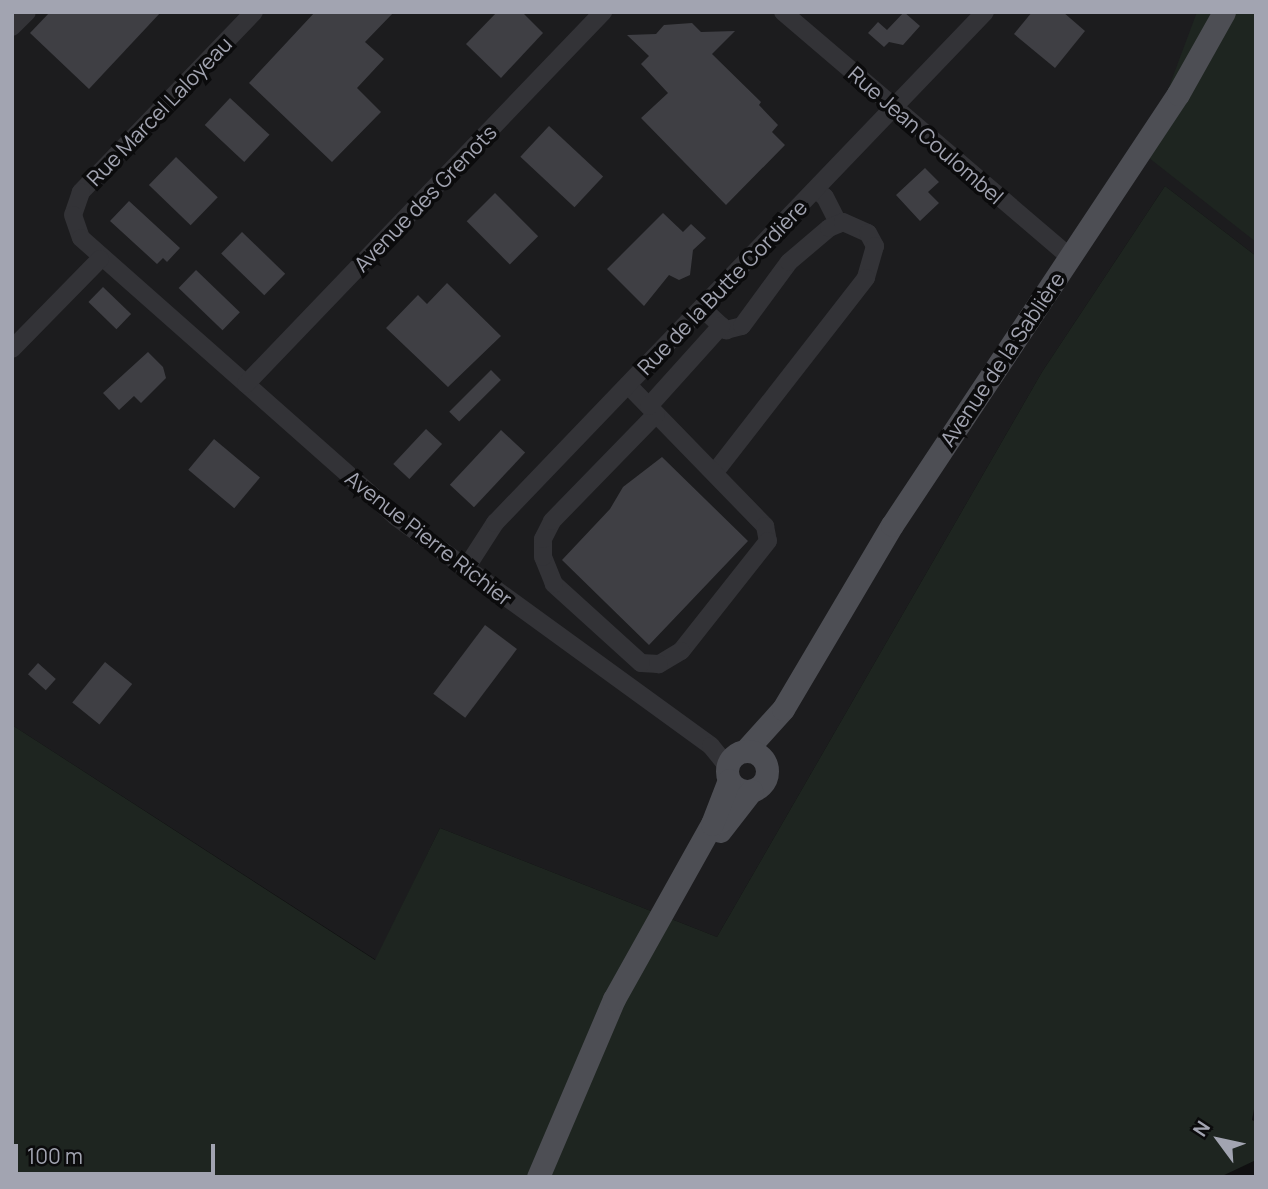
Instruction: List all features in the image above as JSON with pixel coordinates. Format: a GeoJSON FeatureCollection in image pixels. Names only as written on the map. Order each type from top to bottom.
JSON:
{"type":"FeatureCollection","features":[{"type":"Feature","properties":{"kind":"main road","name":"Avenue de la Sablière"},"geometry":{"type":"LineString","coordinates":[[740,763],[783,709],[892,525],[1178,94],[1224,12]]}},
{"type":"Feature","properties":{"kind":"main road"},"geometry":{"type":"LineString","coordinates":[[740,763],[738,789],[751,791]]}},
{"type":"Feature","properties":{"kind":"main road"},"geometry":{"type":"LineString","coordinates":[[553,1177],[650,955],[721,828],[751,791],[765,780],[740,763]]}},
{"type":"Feature","properties":{"kind":"main road"},"geometry":{"type":"LineString","coordinates":[[538,1177],[614,999],[712,824],[740,763]]}},
{"type":"Feature","properties":{"kind":"street"},"geometry":{"type":"LineString","coordinates":[[12,27],[27,12]]}},
{"type":"Feature","properties":{"kind":"street","name":"Rue Marcel Laloyeau"},"geometry":{"type":"LineString","coordinates":[[73,215],[81,192],[254,12]]}},
{"type":"Feature","properties":{"kind":"street","name":"Avenue des Grenots"},"geometry":{"type":"LineString","coordinates":[[246,384],[603,12]]}},
{"type":"Feature","properties":{"kind":"street","name":"Rue Jean Coulombel"},"geometry":{"type":"LineString","coordinates":[[783,12],[1070,257]]}},
{"type":"Feature","properties":{"kind":"street","name":"Rue de la Butte Cordière"},"geometry":{"type":"LineString","coordinates":[[466,568],[495,523],[985,12]]}},
{"type":"Feature","properties":{"kind":"street"},"geometry":{"type":"LineString","coordinates":[[816,190],[838,224]]}},
{"type":"Feature","properties":{"kind":"street","name":"Avenue Pierre Richier"},"geometry":{"type":"LineString","coordinates":[[73,215],[81,238],[100,258],[396,517],[711,746],[740,763]]}},
{"type":"Feature","properties":{"kind":"street"},"geometry":{"type":"LineString","coordinates":[[702,308],[726,330],[742,326],[752,318],[789,262],[838,224],[857,225],[868,233],[874,246],[866,278],[714,473]]}},
{"type":"Feature","properties":{"kind":"street"},"geometry":{"type":"LineString","coordinates":[[12,349],[100,258]]}},
{"type":"Feature","properties":{"kind":"street"},"geometry":{"type":"LineString","coordinates":[[628,385],[653,410],[765,526],[768,541],[681,651],[659,664],[641,663],[554,584],[543,557],[543,539],[552,521],[653,410],[721,326]]}},
{"type":"Feature","properties":{"kind":"shaded area"},"geometry":{"type":"Polygon","coordinates":[[[12,12],[1256,12],[1256,256],[1165,186],[1042,372],[717,937],[440,828],[376,960],[12,725],[12,12]]]}},
{"type":"Feature","properties":{"kind":"shaded area"},"geometry":{"type":"Polygon","coordinates":[[[1197,12],[1256,12],[1256,242],[1144,154],[1197,12]]]}},
{"type":"Feature","properties":{"kind":"shaded area"},"geometry":{"type":"Polygon","coordinates":[[[1165,186],[1256,256],[1256,1098],[1252,1120],[1256,1122],[1256,1160],[1220,1177],[12,1177],[12,725],[375,960],[440,828],[717,937],[1042,372],[1165,186]]]}},
{"type":"Feature","properties":{"kind":"building"},"geometry":{"type":"Polygon","coordinates":[[[50,12],[161,12],[89,89],[30,33],[50,12]]]}},
{"type":"Feature","properties":{"kind":"building"},"geometry":{"type":"Polygon","coordinates":[[[315,12],[394,12],[365,42],[384,59],[357,88],[381,112],[332,162],[249,83],[315,12]]]}},
{"type":"Feature","properties":{"kind":"building"},"geometry":{"type":"Polygon","coordinates":[[[497,12],[522,12],[543,33],[501,78],[466,44],[497,12]]]}},
{"type":"Feature","properties":{"kind":"building"},"geometry":{"type":"Polygon","coordinates":[[[904,12],[920,26],[903,45],[889,42],[884,47],[868,33],[878,22],[887,30],[904,12]]]}},
{"type":"Feature","properties":{"kind":"building"},"geometry":{"type":"Polygon","coordinates":[[[1032,12],[1063,12],[1085,31],[1055,68],[1014,34],[1032,12]]]}},
{"type":"Feature","properties":{"kind":"building"},"geometry":{"type":"Polygon","coordinates":[[[692,23],[701,32],[735,31],[712,54],[761,102],[759,105],[778,125],[772,132],[785,145],[726,205],[641,118],[668,93],[641,64],[649,56],[627,35],[656,34],[664,25],[692,23]]]}},
{"type":"Feature","properties":{"kind":"building"},"geometry":{"type":"Polygon","coordinates":[[[230,98],[269,135],[244,162],[205,125],[230,98]]]}},
{"type":"Feature","properties":{"kind":"building"},"geometry":{"type":"Polygon","coordinates":[[[549,126],[603,176],[574,207],[520,157],[549,126]]]}},
{"type":"Feature","properties":{"kind":"building"},"geometry":{"type":"Polygon","coordinates":[[[176,157],[218,197],[191,225],[149,185],[176,157]]]}},
{"type":"Feature","properties":{"kind":"building"},"geometry":{"type":"Polygon","coordinates":[[[925,168],[939,182],[928,192],[939,203],[920,221],[896,195],[925,168]]]}},
{"type":"Feature","properties":{"kind":"building"},"geometry":{"type":"Polygon","coordinates":[[[495,193],[538,236],[510,264],[467,221],[495,193]]]}},
{"type":"Feature","properties":{"kind":"building"},"geometry":{"type":"Polygon","coordinates":[[[129,201],[180,248],[167,262],[163,258],[157,264],[110,221],[129,201]]]}},
{"type":"Feature","properties":{"kind":"building"},"geometry":{"type":"Polygon","coordinates":[[[663,213],[683,232],[691,224],[706,238],[693,250],[690,275],[679,280],[669,275],[644,306],[607,269],[663,213]]]}},
{"type":"Feature","properties":{"kind":"building"},"geometry":{"type":"Polygon","coordinates":[[[242,232],[285,274],[264,295],[221,254],[242,232]]]}},
{"type":"Feature","properties":{"kind":"building"},"geometry":{"type":"Polygon","coordinates":[[[196,270],[240,312],[223,330],[179,288],[196,270]]]}},
{"type":"Feature","properties":{"kind":"building"},"geometry":{"type":"Polygon","coordinates":[[[447,283],[501,336],[448,387],[386,328],[418,295],[427,304],[447,283]]]}},
{"type":"Feature","properties":{"kind":"building"},"geometry":{"type":"Polygon","coordinates":[[[103,287],[131,314],[116,329],[88,302],[103,287]]]}},
{"type":"Feature","properties":{"kind":"building"},"geometry":{"type":"Polygon","coordinates":[[[148,352],[163,367],[166,378],[141,403],[134,396],[119,410],[103,393],[148,352]]]}},
{"type":"Feature","properties":{"kind":"building"},"geometry":{"type":"Polygon","coordinates":[[[491,370],[501,380],[459,422],[449,412],[491,370]]]}},
{"type":"Feature","properties":{"kind":"building"},"geometry":{"type":"Polygon","coordinates":[[[426,429],[442,444],[409,479],[393,464],[426,429]]]}},
{"type":"Feature","properties":{"kind":"building"},"geometry":{"type":"Polygon","coordinates":[[[501,430],[525,453],[474,507],[450,485],[501,430]]]}},
{"type":"Feature","properties":{"kind":"building"},"geometry":{"type":"Polygon","coordinates":[[[214,439],[260,478],[234,508],[188,470],[214,439]]]}},
{"type":"Feature","properties":{"kind":"building"},"geometry":{"type":"Polygon","coordinates":[[[662,457],[748,541],[649,645],[562,560],[610,509],[623,487],[662,457]]]}},
{"type":"Feature","properties":{"kind":"building"},"geometry":{"type":"Polygon","coordinates":[[[485,625],[517,649],[465,718],[433,694],[485,625]]]}},
{"type":"Feature","properties":{"kind":"building"},"geometry":{"type":"Polygon","coordinates":[[[105,662],[132,684],[99,724],[72,702],[105,662]]]}},
{"type":"Feature","properties":{"kind":"building"},"geometry":{"type":"Polygon","coordinates":[[[38,663],[56,679],[46,690],[28,674],[38,663]]]}}]}
